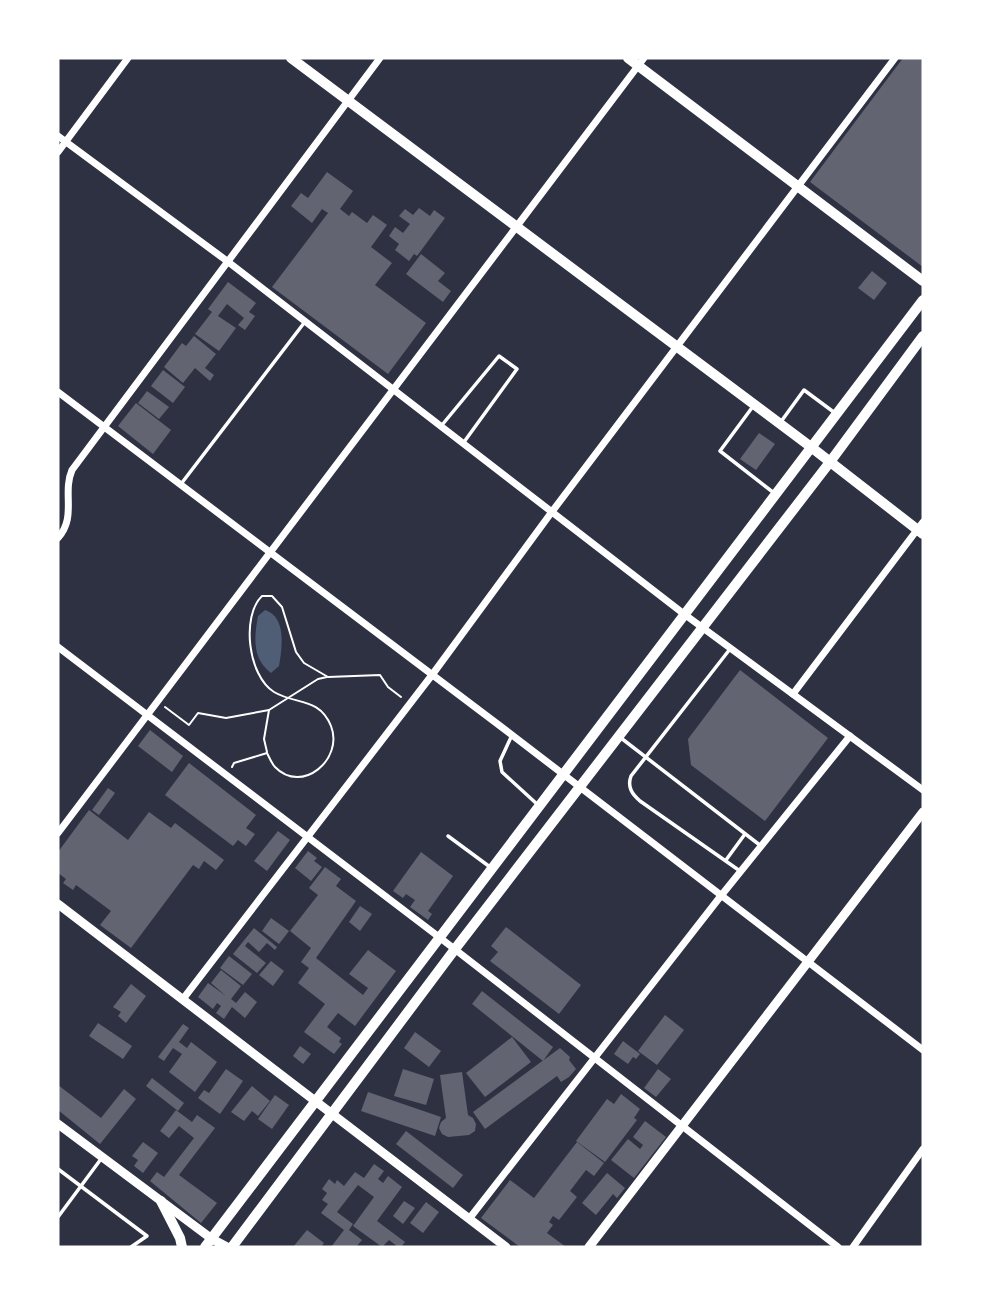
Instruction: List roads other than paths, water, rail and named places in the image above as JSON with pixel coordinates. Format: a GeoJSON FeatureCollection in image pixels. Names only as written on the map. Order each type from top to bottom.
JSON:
{"type":"FeatureCollection","features":[{"type":"Feature","properties":{"kind":"main road"},"geometry":{"type":"LineString","coordinates":[[292,58],[921,529]]}},
{"type":"Feature","properties":{"kind":"main road"},"geometry":{"type":"LineString","coordinates":[[628,58],[641,62],[923,281]]}},
{"type":"Feature","properties":{"kind":"main road"},"geometry":{"type":"LineString","coordinates":[[208,1243],[923,300]]}},
{"type":"Feature","properties":{"kind":"main road"},"geometry":{"type":"LineString","coordinates":[[230,1247],[455,949],[830,462],[923,336]]}},
{"type":"Feature","properties":{"kind":"main road"},"geometry":{"type":"LineString","coordinates":[[160,1201],[182,1247]]}},
{"type":"Feature","properties":{"kind":"street"},"geometry":{"type":"LineString","coordinates":[[58,152],[128,58]]}},
{"type":"Feature","properties":{"kind":"street"},"geometry":{"type":"LineString","coordinates":[[58,538],[68,521],[70,509],[67,481],[72,470],[380,58]]}},
{"type":"Feature","properties":{"kind":"street"},"geometry":{"type":"LineString","coordinates":[[183,999],[308,839],[895,58]]}},
{"type":"Feature","properties":{"kind":"street"},"geometry":{"type":"LineString","coordinates":[[58,833],[641,62]]}},
{"type":"Feature","properties":{"kind":"street"},"geometry":{"type":"LineString","coordinates":[[58,136],[227,261],[702,628],[923,790]]}},
{"type":"Feature","properties":{"kind":"street"},"geometry":{"type":"LineString","coordinates":[[58,392],[563,774],[923,1051]]}},
{"type":"Feature","properties":{"kind":"street"},"geometry":{"type":"LineString","coordinates":[[793,694],[921,529]]}},
{"type":"Feature","properties":{"kind":"street"},"geometry":{"type":"LineString","coordinates":[[58,647],[455,949],[838,1247]]}},
{"type":"Feature","properties":{"kind":"street"},"geometry":{"type":"LineString","coordinates":[[470,1219],[740,871],[850,736]]}},
{"type":"Feature","properties":{"kind":"street"},"geometry":{"type":"LineString","coordinates":[[589,1247],[680,1125],[923,812]]}},
{"type":"Feature","properties":{"kind":"street"},"geometry":{"type":"LineString","coordinates":[[58,904],[506,1247]]}},
{"type":"Feature","properties":{"kind":"street"},"geometry":{"type":"LineString","coordinates":[[58,1124],[160,1201],[208,1243],[230,1247]]}},
{"type":"Feature","properties":{"kind":"street"},"geometry":{"type":"LineString","coordinates":[[853,1247],[923,1149]]}},
{"type":"Feature","properties":{"kind":"lane"},"geometry":{"type":"LineString","coordinates":[[180,485],[305,322]]}},
{"type":"Feature","properties":{"kind":"lane"},"geometry":{"type":"LineString","coordinates":[[440,427],[499,356],[517,369],[463,444]]}},
{"type":"Feature","properties":{"kind":"lane"},"geometry":{"type":"LineString","coordinates":[[779,424],[804,390],[836,414]]}},
{"type":"Feature","properties":{"kind":"lane"},"geometry":{"type":"LineString","coordinates":[[754,405],[720,451],[775,495]]}},
{"type":"Feature","properties":{"kind":"lane"},"geometry":{"type":"LineString","coordinates":[[731,648],[630,779],[631,792],[640,801],[740,871]]}},
{"type":"Feature","properties":{"kind":"lane"},"geometry":{"type":"LineString","coordinates":[[512,736],[500,761],[502,772],[539,806]]}},
{"type":"Feature","properties":{"kind":"lane"},"geometry":{"type":"LineString","coordinates":[[619,737],[761,846]]}},
{"type":"Feature","properties":{"kind":"lane"},"geometry":{"type":"LineString","coordinates":[[726,861],[745,834]]}},
{"type":"Feature","properties":{"kind":"lane"},"geometry":{"type":"LineString","coordinates":[[448,836],[491,869]]}},
{"type":"Feature","properties":{"kind":"lane"},"geometry":{"type":"LineString","coordinates":[[58,1217],[102,1157]]}},
{"type":"Feature","properties":{"kind":"lane"},"geometry":{"type":"LineString","coordinates":[[58,1169],[147,1236],[131,1247]]}},
{"type":"Feature","properties":{"kind":"water"},"geometry":{"type":"Polygon","coordinates":[[[265,610],[277,619],[281,634],[279,666],[271,673],[260,661],[256,647],[258,616],[265,610]]]}}]}
